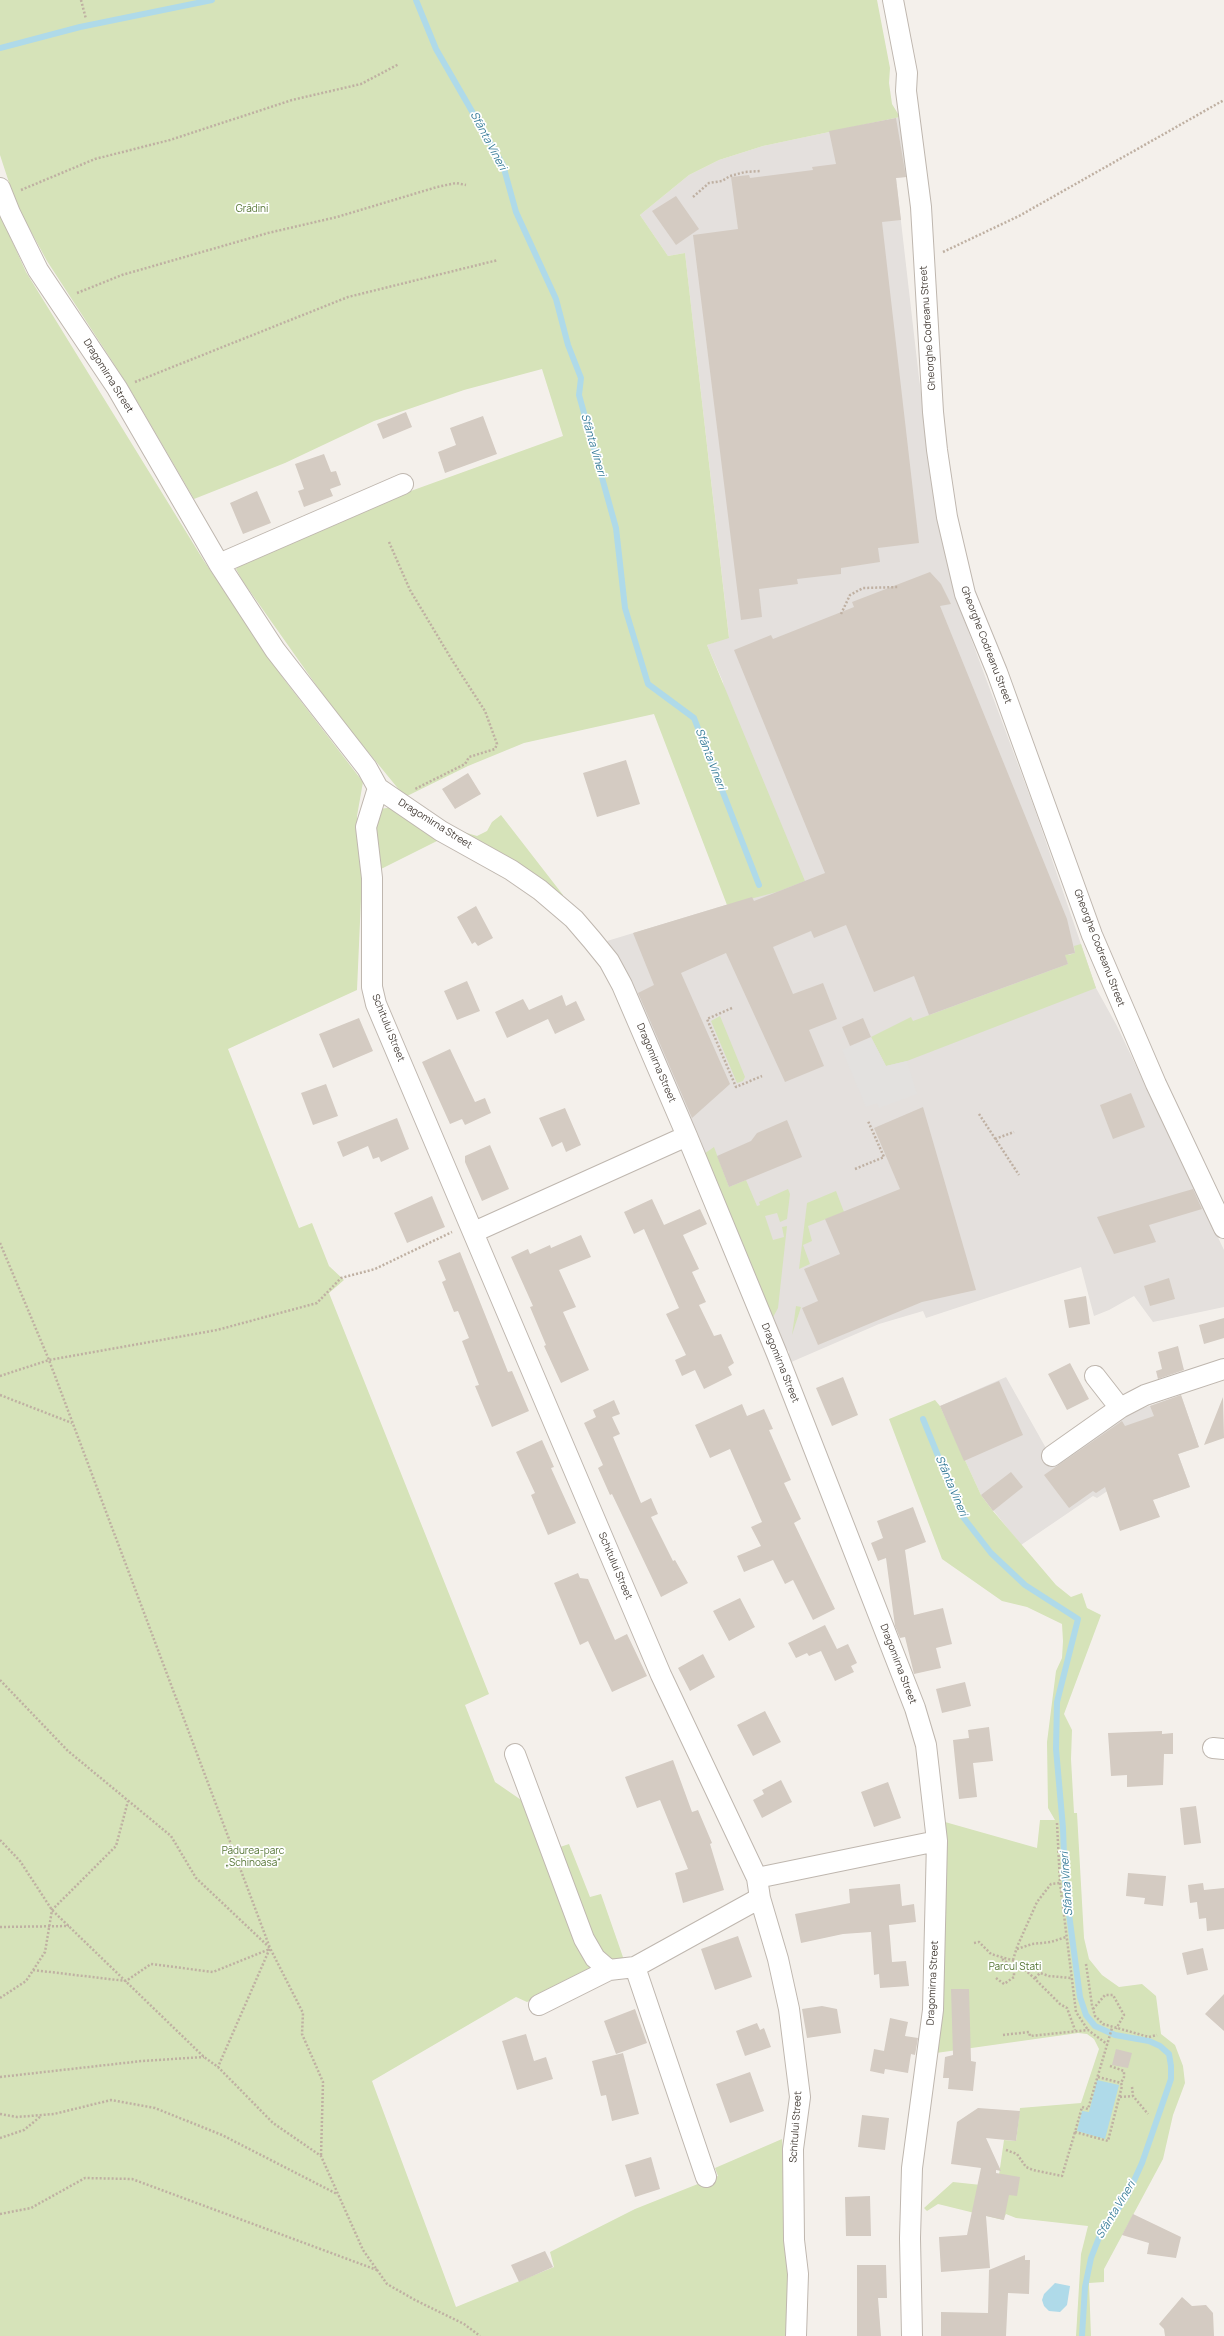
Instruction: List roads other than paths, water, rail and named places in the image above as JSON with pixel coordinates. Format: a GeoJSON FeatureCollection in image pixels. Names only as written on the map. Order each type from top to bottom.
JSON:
{"type":"FeatureCollection","features":[{"type":"Feature","properties":{"kind":"street","name":"Gheorghe Codreanu Street"},"geometry":{"type":"LineString","coordinates":[[894,0],[907,73],[906,91],[921,207],[923,261],[937,450],[947,518],[966,594],[1005,693],[1092,934],[1156,1084],[1224,1228]]}},
{"type":"Feature","properties":{"kind":"street","name":"Dragomirna Street"},"geometry":{"type":"LineString","coordinates":[[2,193],[38,270],[61,302],[119,391],[219,564],[275,650],[386,794],[441,830],[517,874],[574,919],[588,935],[609,961],[622,985],[687,1136],[777,1354],[915,1708],[926,1745],[937,1841],[933,2010],[912,2168],[910,2238],[912,2336]]}},
{"type":"Feature","properties":{"kind":"street"},"geometry":{"type":"LineString","coordinates":[[219,564],[403,484]]}},
{"type":"Feature","properties":{"kind":"street","name":"Schitului Street"},"geometry":{"type":"LineString","coordinates":[[386,794],[366,827],[372,878],[372,988],[376,1004],[661,1675],[757,1878],[760,1898],[778,1959],[789,2009],[800,2097],[793,2149],[794,2240],[798,2274],[796,2336]]}},
{"type":"Feature","properties":{"kind":"street"},"geometry":{"type":"LineString","coordinates":[[472,1228],[687,1136]]}},
{"type":"Feature","properties":{"kind":"street"},"geometry":{"type":"LineString","coordinates":[[1052,1456],[1120,1408],[1144,1395],[1224,1369]]}},
{"type":"Feature","properties":{"kind":"street"},"geometry":{"type":"LineString","coordinates":[[1095,1376],[1120,1408]]}},
{"type":"Feature","properties":{"kind":"street"},"geometry":{"type":"LineString","coordinates":[[515,1754],[584,1939],[594,1958],[609,1970]]}},
{"type":"Feature","properties":{"kind":"street"},"geometry":{"type":"LineString","coordinates":[[757,1878],[937,1841]]}},
{"type":"Feature","properties":{"kind":"street"},"geometry":{"type":"LineString","coordinates":[[539,2005],[609,1970],[635,1967],[760,1898]]}},
{"type":"Feature","properties":{"kind":"street"},"geometry":{"type":"LineString","coordinates":[[635,1967],[706,2177]]}},
{"type":"Feature","properties":{"kind":"water"},"geometry":{"type":"Polygon","coordinates":[[[1097,2080],[1119,2085],[1105,2139],[1077,2131],[1082,2111],[1089,2112],[1097,2080]]]}},
{"type":"Feature","properties":{"kind":"water"},"geometry":{"type":"Polygon","coordinates":[[[1055,2283],[1070,2286],[1067,2305],[1060,2312],[1049,2311],[1044,2306],[1042,2300],[1044,2294],[1055,2283]]]}},
{"type":"Feature","properties":{"kind":"waterway"},"geometry":{"type":"LineString","coordinates":[[0,48],[80,27],[212,0]]}},
{"type":"Feature","properties":{"kind":"waterway","name":"Sfânta Vineri"},"geometry":{"type":"LineString","coordinates":[[416,0],[436,49],[503,165],[516,212],[556,299],[568,345],[581,378],[579,395],[616,528],[625,608],[648,684],[694,718],[759,885]]}},
{"type":"Feature","properties":{"kind":"waterway","name":"Sfânta Vineri"},"geometry":{"type":"LineString","coordinates":[[923,1419],[963,1517],[991,1553],[1025,1585],[1078,1619],[1057,1702],[1056,1749],[1063,1828],[1065,1884],[1080,1997],[1086,2015],[1095,2026],[1115,2035],[1149,2041],[1160,2046],[1169,2054],[1171,2079],[1142,2163],[1127,2196],[1100,2235],[1091,2258],[1085,2287],[1082,2336]]}},
{"type":"Feature","properties":{"kind":"park label","name":"Grădini"},"geometry":{"type":"Point","coordinates":[252,209]}},
{"type":"Feature","properties":{"kind":"park label","name":"Pădurea-parc „Schinoasa“"},"geometry":{"type":"Point","coordinates":[253,1856]}},
{"type":"Feature","properties":{"kind":"park label","name":"Parcul Stati"},"geometry":{"type":"Point","coordinates":[1015,1967]}}]}
